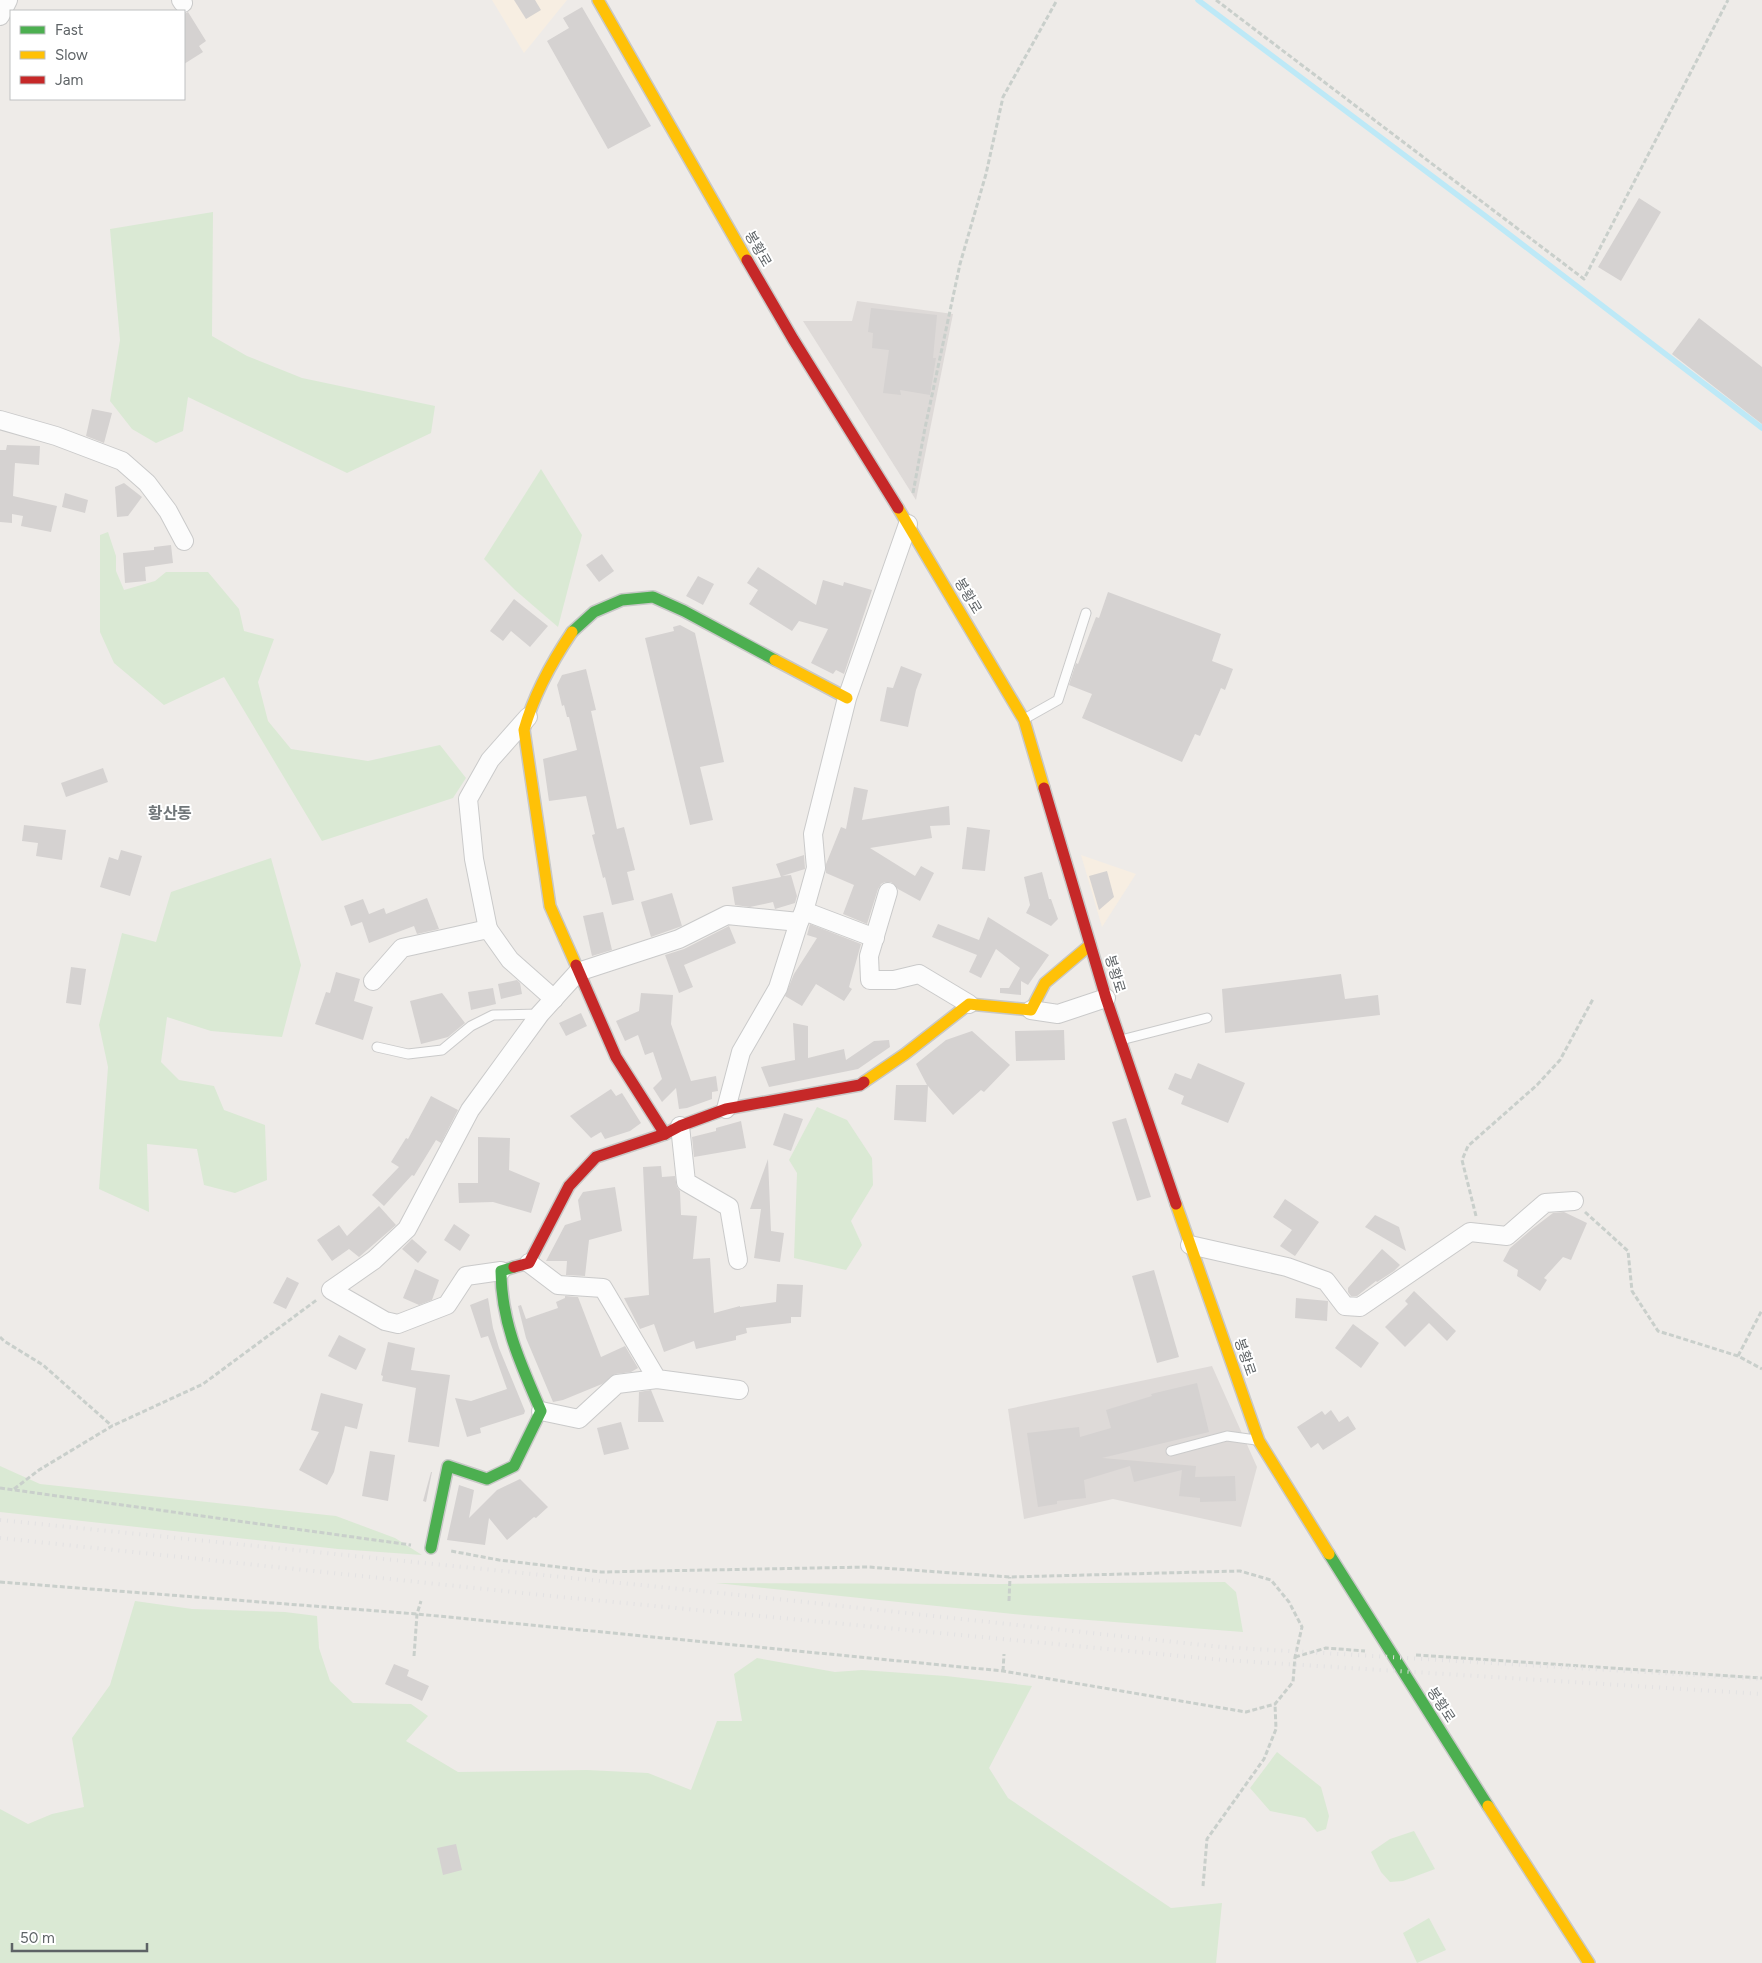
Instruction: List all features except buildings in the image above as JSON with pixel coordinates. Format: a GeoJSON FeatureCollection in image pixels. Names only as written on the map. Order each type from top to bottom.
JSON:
{"type":"FeatureCollection","features":[{"type":"Feature","properties":{"kind":"street"},"geometry":{"type":"LineString","coordinates":[[0,16],[8,0]]}},
{"type":"Feature","properties":{"kind":"street","name":"봉황로"},"geometry":{"type":"LineString","coordinates":[[598,0],[793,339],[908,524],[1024,720],[1106,998],[1259,1441],[1390,1653],[1588,1963]]}},
{"type":"Feature","properties":{"kind":"street"},"geometry":{"type":"LineString","coordinates":[[0,420],[56,436],[122,461],[148,482],[168,511],[184,541]]}},
{"type":"Feature","properties":{"kind":"street"},"geometry":{"type":"LineString","coordinates":[[726,1109],[741,1052],[778,988],[801,917],[816,868],[813,834],[847,698],[908,524]]}},
{"type":"Feature","properties":{"kind":"street"},"geometry":{"type":"LineString","coordinates":[[738,1260],[729,1207],[686,1182],[673,1130],[616,1057],[550,906],[524,730],[531,704],[557,654],[576,627],[594,612],[622,600],[653,597],[684,611],[847,698]]}},
{"type":"Feature","properties":{"kind":"street"},"geometry":{"type":"LineString","coordinates":[[528,716],[490,760],[468,799],[474,859],[488,929],[510,960],[554,999]]}},
{"type":"Feature","properties":{"kind":"street"},"geometry":{"type":"LineString","coordinates":[[888,892],[868,956],[870,980],[894,980],[919,974],[969,1004],[1058,1014],[1106,998]]}},
{"type":"Feature","properties":{"kind":"street"},"geometry":{"type":"LineString","coordinates":[[875,938],[801,917],[727,914],[679,939],[578,972],[540,1014],[470,1110],[406,1229],[374,1260],[331,1290],[385,1321],[398,1324],[447,1305],[466,1276],[501,1271],[529,1263],[569,1186],[596,1157],[726,1109],[860,1085],[969,1004]]}},
{"type":"Feature","properties":{"kind":"street"},"geometry":{"type":"LineString","coordinates":[[373,981],[402,948],[488,929]]}},
{"type":"Feature","properties":{"kind":"street"},"geometry":{"type":"LineString","coordinates":[[1031,1010],[1045,982],[1090,945]]}},
{"type":"Feature","properties":{"kind":"street"},"geometry":{"type":"LineString","coordinates":[[1190,1245],[1287,1267],[1326,1280],[1345,1306],[1360,1307],[1470,1232],[1507,1236],[1545,1203],[1574,1202]]}},
{"type":"Feature","properties":{"kind":"street"},"geometry":{"type":"LineString","coordinates":[[529,1263],[558,1285],[603,1288],[657,1379]]}},
{"type":"Feature","properties":{"kind":"street"},"geometry":{"type":"LineString","coordinates":[[431,1548],[448,1466],[488,1479],[514,1466],[540,1411],[513,1346],[500,1288],[501,1271]]}},
{"type":"Feature","properties":{"kind":"street"},"geometry":{"type":"LineString","coordinates":[[540,1411],[579,1419],[617,1384],[657,1379],[739,1390]]}},
{"type":"Feature","properties":{"kind":"lane"},"geometry":{"type":"LineString","coordinates":[[1024,720],[1058,700],[1086,613]]}},
{"type":"Feature","properties":{"kind":"lane"},"geometry":{"type":"LineString","coordinates":[[377,1047],[408,1054],[442,1050],[471,1026],[493,1015],[540,1014]]}},
{"type":"Feature","properties":{"kind":"lane"},"geometry":{"type":"LineString","coordinates":[[1121,1040],[1207,1018]]}},
{"type":"Feature","properties":{"kind":"lane"},"geometry":{"type":"LineString","coordinates":[[1171,1451],[1227,1436],[1259,1441]]}},
{"type":"Feature","properties":{"kind":"path"},"geometry":{"type":"LineString","coordinates":[[913,495],[926,420],[960,264],[986,174],[1003,97],[1057,0]]}},
{"type":"Feature","properties":{"kind":"path"},"geometry":{"type":"LineString","coordinates":[[1216,0],[1584,279],[1728,0]]}},
{"type":"Feature","properties":{"kind":"path"},"geometry":{"type":"LineString","coordinates":[[1480,1233],[1462,1160],[1468,1146],[1537,1085],[1560,1060],[1593,999]]}},
{"type":"Feature","properties":{"kind":"path"},"geometry":{"type":"LineString","coordinates":[[1574,1202],[1628,1251],[1632,1291],[1658,1332],[1738,1356],[1762,1368]]}},
{"type":"Feature","properties":{"kind":"path"},"geometry":{"type":"LineString","coordinates":[[14,1489],[39,1470],[112,1426],[203,1384],[331,1290]]}},
{"type":"Feature","properties":{"kind":"path"},"geometry":{"type":"LineString","coordinates":[[1738,1356],[1762,1310]]}},
{"type":"Feature","properties":{"kind":"path"},"geometry":{"type":"LineString","coordinates":[[0,1337],[43,1365],[112,1426]]}},
{"type":"Feature","properties":{"kind":"path"},"geometry":{"type":"LineString","coordinates":[[0,1488],[431,1548],[499,1560],[601,1572],[868,1567],[1010,1577],[1240,1571],[1271,1580],[1289,1602],[1302,1627],[1295,1657],[1293,1682],[1275,1704],[1246,1712],[1003,1671],[417,1614],[0,1582]]}},
{"type":"Feature","properties":{"kind":"path"},"geometry":{"type":"LineString","coordinates":[[1009,1601],[1010,1577]]}},
{"type":"Feature","properties":{"kind":"path"},"geometry":{"type":"LineString","coordinates":[[414,1656],[417,1614],[421,1601]]}},
{"type":"Feature","properties":{"kind":"path"},"geometry":{"type":"LineString","coordinates":[[1295,1657],[1326,1648],[1762,1678]]}},
{"type":"Feature","properties":{"kind":"path"},"geometry":{"type":"LineString","coordinates":[[1003,1671],[1004,1654]]}},
{"type":"Feature","properties":{"kind":"path"},"geometry":{"type":"LineString","coordinates":[[1203,1886],[1207,1839],[1264,1759],[1276,1730],[1275,1704]]}},
{"type":"Feature","properties":{"kind":"shaded area"},"geometry":{"type":"Polygon","coordinates":[[[492,0],[567,0],[524,53],[492,0]]]}},
{"type":"Feature","properties":{"kind":"shaded area"},"geometry":{"type":"Polygon","coordinates":[[[857,301],[953,314],[916,500],[803,321],[852,321],[857,301]]]}},
{"type":"Feature","properties":{"kind":"shaded area"},"geometry":{"type":"Polygon","coordinates":[[[1081,855],[1136,874],[1102,927],[1081,855]]]}},
{"type":"Feature","properties":{"kind":"shaded area"},"geometry":{"type":"Polygon","coordinates":[[[1212,1366],[1257,1467],[1241,1527],[1113,1499],[1024,1519],[1008,1409],[1212,1366]]]}},
{"type":"Feature","properties":{"kind":"green space"},"geometry":{"type":"Polygon","coordinates":[[[213,212],[212,336],[247,356],[302,378],[435,406],[431,433],[347,473],[188,397],[183,431],[156,443],[132,429],[110,401],[120,340],[110,229],[213,212]]]}},
{"type":"Feature","properties":{"kind":"green space"},"geometry":{"type":"Polygon","coordinates":[[[541,469],[582,535],[558,627],[515,590],[484,559],[541,469]]]}},
{"type":"Feature","properties":{"kind":"green space"},"geometry":{"type":"Polygon","coordinates":[[[108,532],[116,556],[116,571],[124,590],[155,581],[166,572],[208,572],[239,609],[244,631],[274,639],[258,682],[268,721],[291,749],[368,761],[440,745],[466,778],[453,798],[322,841],[224,677],[164,705],[114,663],[100,632],[100,535],[108,532]]]}},
{"type":"Feature","properties":{"kind":"green space"},"geometry":{"type":"Polygon","coordinates":[[[271,858],[301,965],[282,1037],[211,1031],[167,1017],[161,1062],[179,1080],[214,1086],[224,1110],[265,1125],[267,1180],[235,1193],[204,1185],[197,1149],[147,1144],[149,1212],[99,1189],[108,1067],[99,1025],[122,933],[156,942],[171,892],[271,858]]]}},
{"type":"Feature","properties":{"kind":"green space"},"geometry":{"type":"Polygon","coordinates":[[[817,1107],[847,1120],[872,1158],[873,1185],[851,1221],[862,1245],[846,1270],[794,1258],[797,1173],[789,1160],[817,1107]]]}},
{"type":"Feature","properties":{"kind":"green space"},"geometry":{"type":"Polygon","coordinates":[[[0,1466],[40,1484],[336,1516],[395,1538],[422,1555],[338,1549],[0,1512],[0,1466]]]}},
{"type":"Feature","properties":{"kind":"green space"},"geometry":{"type":"Polygon","coordinates":[[[1225,1582],[1236,1592],[1243,1632],[1024,1615],[716,1583],[1001,1584],[1225,1582]]]}},
{"type":"Feature","properties":{"kind":"green space"},"geometry":{"type":"Polygon","coordinates":[[[135,1601],[192,1609],[285,1612],[317,1616],[319,1648],[330,1681],[353,1703],[411,1704],[428,1716],[406,1741],[458,1772],[587,1770],[648,1773],[691,1790],[717,1721],[742,1721],[734,1674],[757,1658],[835,1672],[862,1670],[946,1676],[1032,1686],[989,1768],[1008,1798],[1171,1908],[1222,1903],[1216,1963],[0,1963],[0,1809],[28,1824],[52,1814],[84,1807],[72,1738],[110,1685],[135,1601]]]}},
{"type":"Feature","properties":{"kind":"green space"},"geometry":{"type":"Polygon","coordinates":[[[1277,1752],[1321,1787],[1329,1816],[1326,1829],[1317,1832],[1305,1818],[1270,1811],[1250,1788],[1277,1752]]]}},
{"type":"Feature","properties":{"kind":"green space"},"geometry":{"type":"Polygon","coordinates":[[[1414,1831],[1435,1869],[1403,1881],[1390,1882],[1381,1872],[1371,1852],[1390,1839],[1414,1831]]]}},
{"type":"Feature","properties":{"kind":"green space"},"geometry":{"type":"Polygon","coordinates":[[[1429,1918],[1446,1950],[1417,1963],[1403,1933],[1429,1918]]]}},
{"type":"Feature","properties":{"kind":"waterway"},"geometry":{"type":"LineString","coordinates":[[1198,0],[1484,215],[1762,428]]}},
{"type":"Feature","properties":{"kind":"railway"},"geometry":{"type":"LineString","coordinates":[[0,1520],[749,1596],[1221,1647],[1762,1679]]}},
{"type":"Feature","properties":{"kind":"railway"},"geometry":{"type":"LineString","coordinates":[[0,1538],[561,1597],[1223,1660],[1762,1694]]}},
{"type":"Feature","properties":{"kind":"traffic: fast"},"geometry":{"type":"LineString","coordinates":[[572,632],[594,612],[622,600],[653,597],[684,611],[775,660]]}},
{"type":"Feature","properties":{"kind":"traffic: fast"},"geometry":{"type":"LineString","coordinates":[[431,1548],[448,1466],[487,1479],[514,1466],[541,1411],[526,1377],[508,1326],[504,1308],[501,1271],[514,1267]]}},
{"type":"Feature","properties":{"kind":"traffic: fast"},"geometry":{"type":"LineString","coordinates":[[1329,1554],[1488,1806]]}},
{"type":"Feature","properties":{"kind":"traffic: slow"},"geometry":{"type":"LineString","coordinates":[[598,0],[747,260]]}},
{"type":"Feature","properties":{"kind":"traffic: slow"},"geometry":{"type":"LineString","coordinates":[[898,508],[1024,720],[1044,788]]}},
{"type":"Feature","properties":{"kind":"traffic: slow"},"geometry":{"type":"LineString","coordinates":[[572,632],[544,679],[524,730],[550,906],[576,965]]}},
{"type":"Feature","properties":{"kind":"traffic: slow"},"geometry":{"type":"LineString","coordinates":[[775,660],[847,698]]}},
{"type":"Feature","properties":{"kind":"traffic: slow"},"geometry":{"type":"LineString","coordinates":[[864,1082],[905,1054],[969,1004],[1031,1010],[1045,983],[1090,945]]}},
{"type":"Feature","properties":{"kind":"traffic: slow"},"geometry":{"type":"LineString","coordinates":[[1176,1204],[1259,1441],[1329,1554]]}},
{"type":"Feature","properties":{"kind":"traffic: slow"},"geometry":{"type":"LineString","coordinates":[[1488,1806],[1589,1963]]}},
{"type":"Feature","properties":{"kind":"traffic: jam"},"geometry":{"type":"LineString","coordinates":[[747,260],[793,339],[898,508]]}},
{"type":"Feature","properties":{"kind":"traffic: jam"},"geometry":{"type":"LineString","coordinates":[[1044,788],[1106,998],[1176,1204]]}},
{"type":"Feature","properties":{"kind":"traffic: jam"},"geometry":{"type":"LineString","coordinates":[[576,965],[616,1057],[665,1134]]}},
{"type":"Feature","properties":{"kind":"traffic: jam"},"geometry":{"type":"LineString","coordinates":[[514,1267],[529,1263],[569,1186],[596,1157],[665,1134],[680,1126],[726,1109],[860,1085],[864,1082]]}},
{"type":"Feature","properties":{"kind":"district","name":"황산동"},"geometry":{"type":"Point","coordinates":[170,813]}}]}
